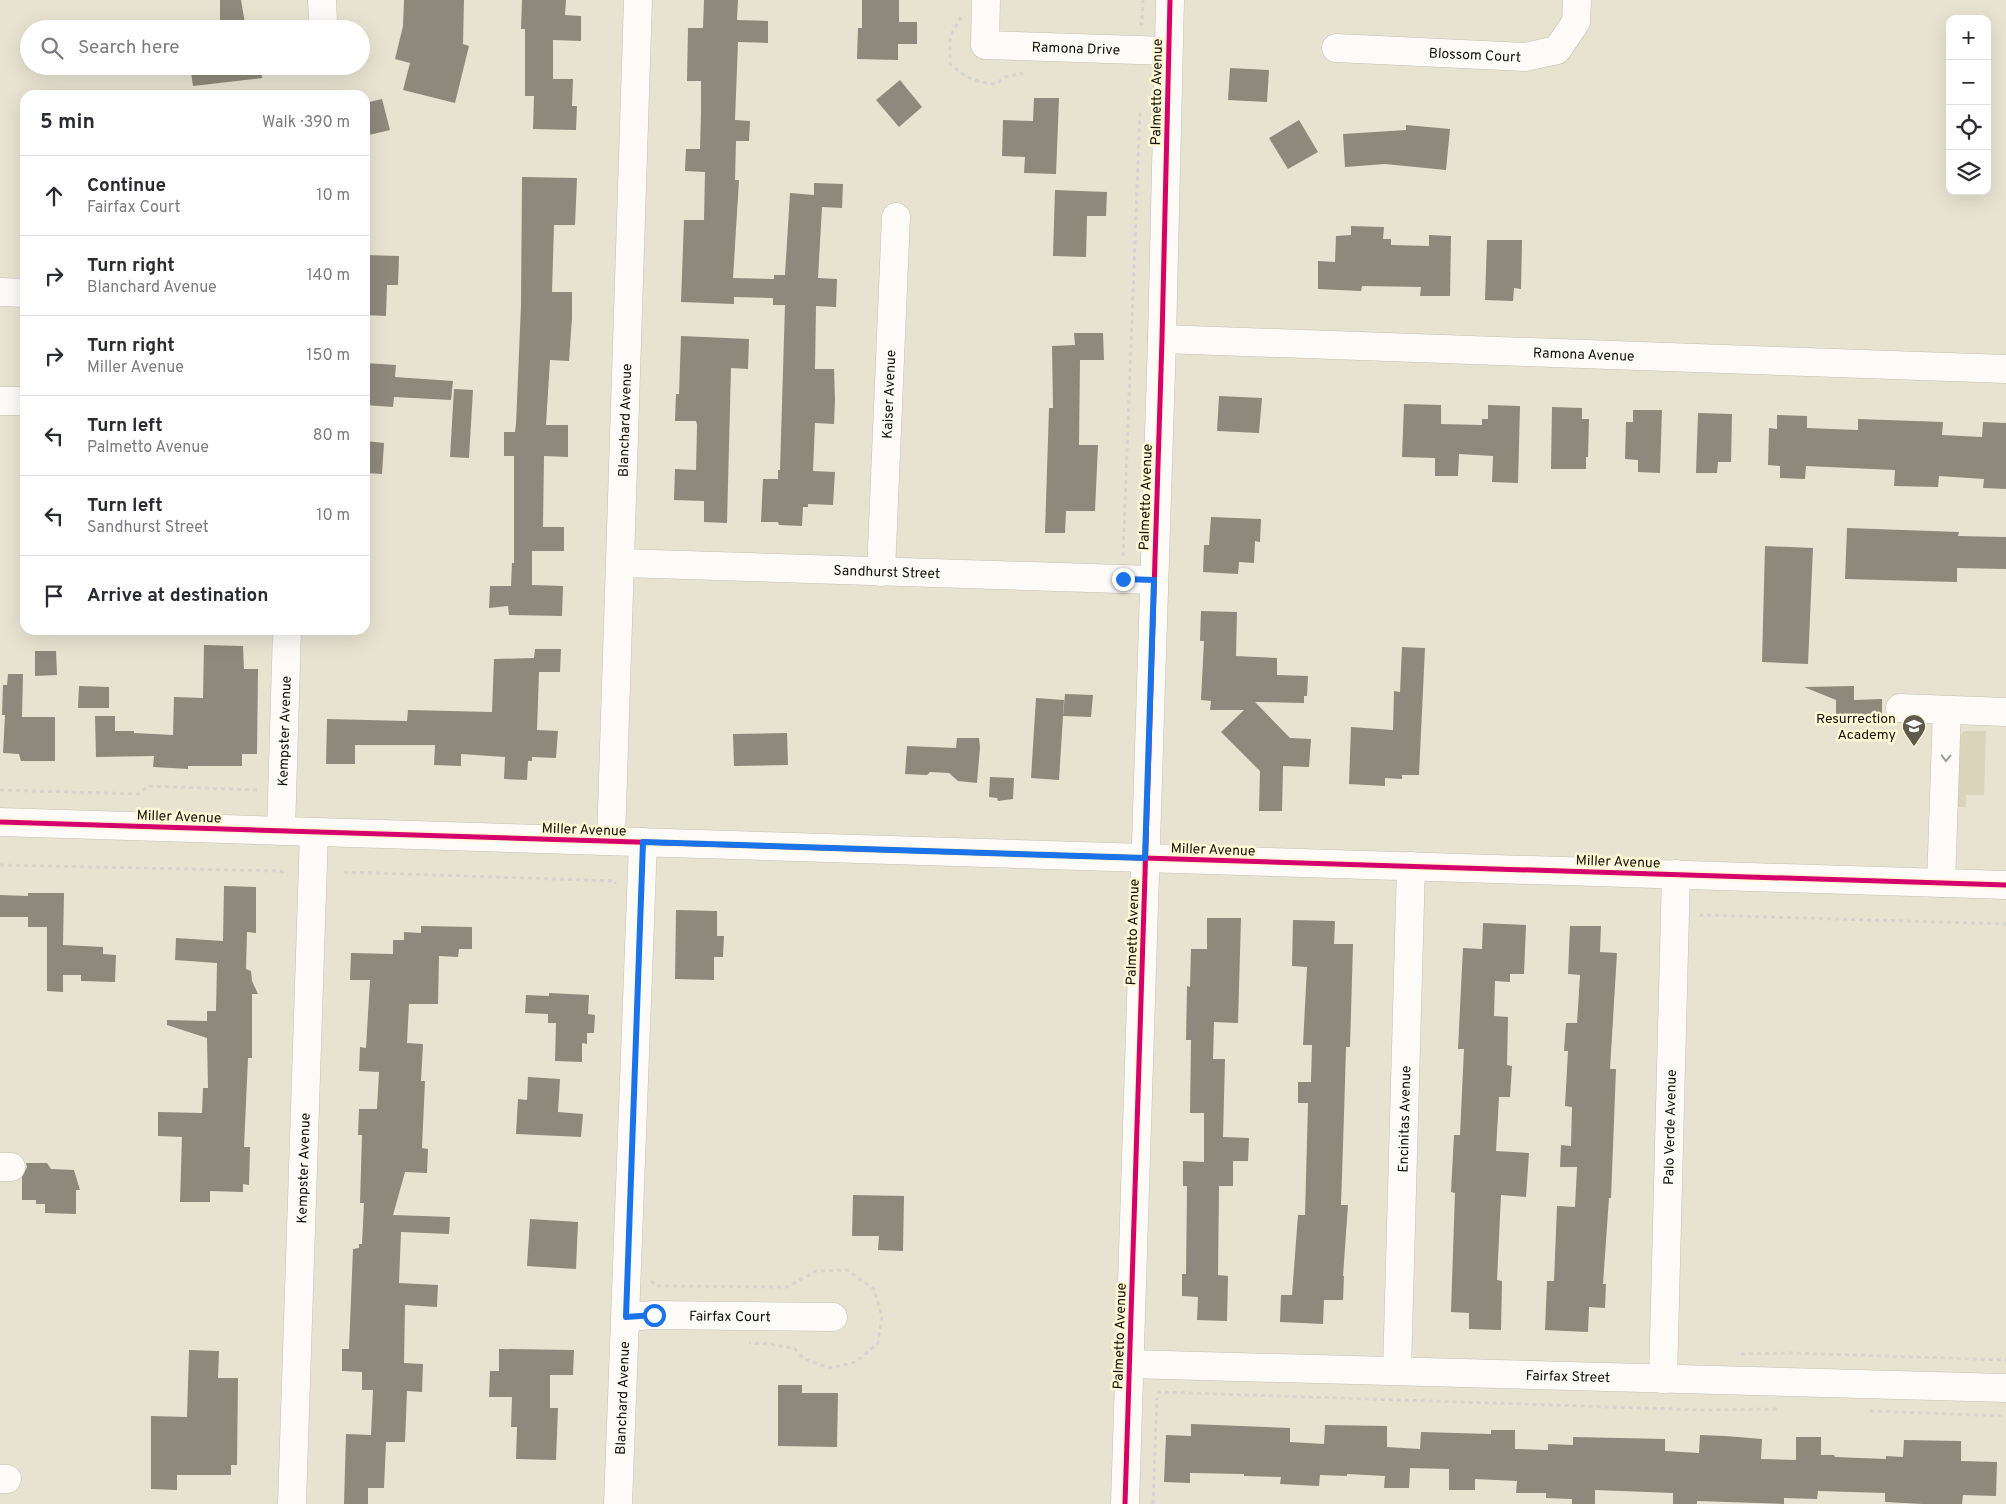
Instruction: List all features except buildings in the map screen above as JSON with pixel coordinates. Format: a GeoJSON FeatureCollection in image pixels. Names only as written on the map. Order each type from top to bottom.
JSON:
{"type":"FeatureCollection","features":[{"type":"Feature","properties":{"kind":"street","name":"Blanchard Avenue"},"geometry":{"type":"LineString","coordinates":[[611,841],[638,0]]}},
{"type":"Feature","properties":{"kind":"street","name":"Palmetto Avenue"},"geometry":{"type":"LineString","coordinates":[[1125,1504],[1162,339],[1170,0]]}},
{"type":"Feature","properties":{"kind":"street","name":"Blossom Court"},"geometry":{"type":"LineString","coordinates":[[1336,48],[1525,57],[1557,50],[1576,22],[1577,0]]}},
{"type":"Feature","properties":{"kind":"street","name":"Ramona Drive"},"geometry":{"type":"LineString","coordinates":[[974,6],[985,45],[1168,51]]}},
{"type":"Feature","properties":{"kind":"street","name":"Kaiser Avenue"},"geometry":{"type":"LineString","coordinates":[[881,572],[896,217]]}},
{"type":"Feature","properties":{"kind":"street"},"geometry":{"type":"LineString","coordinates":[[0,292],[20,292]]}},
{"type":"Feature","properties":{"kind":"street","name":"Ramona Avenue"},"geometry":{"type":"LineString","coordinates":[[1162,339],[2006,369]]}},
{"type":"Feature","properties":{"kind":"street"},"geometry":{"type":"LineString","coordinates":[[0,401],[20,401]]}},
{"type":"Feature","properties":{"kind":"street","name":"Sandhurst Street"},"geometry":{"type":"LineString","coordinates":[[621,563],[1154,580]]}},
{"type":"Feature","properties":{"kind":"street","name":"Kempster Avenue"},"geometry":{"type":"LineString","coordinates":[[281,831],[287,635]]}},
{"type":"Feature","properties":{"kind":"street"},"geometry":{"type":"LineString","coordinates":[[1900,708],[2006,712]]}},
{"type":"Feature","properties":{"kind":"street"},"geometry":{"type":"LineString","coordinates":[[1941,883],[1947,710]]}},
{"type":"Feature","properties":{"kind":"street","name":"Miller Avenue"},"geometry":{"type":"LineString","coordinates":[[0,822],[2006,885]]}},
{"type":"Feature","properties":{"kind":"street","name":"Kempster Avenue"},"geometry":{"type":"LineString","coordinates":[[292,1504],[314,832]]}},
{"type":"Feature","properties":{"kind":"street","name":"Blanchard Avenue"},"geometry":{"type":"LineString","coordinates":[[618,1504],[643,842]]}},
{"type":"Feature","properties":{"kind":"street","name":"Encinitas Avenue"},"geometry":{"type":"LineString","coordinates":[[1397,1372],[1411,866]]}},
{"type":"Feature","properties":{"kind":"street","name":"Palo Verde Avenue"},"geometry":{"type":"LineString","coordinates":[[1663,1378],[1676,874]]}},
{"type":"Feature","properties":{"kind":"street","name":"Fairfax Court"},"geometry":{"type":"LineString","coordinates":[[626,1317],[654,1315],[833,1317]]}},
{"type":"Feature","properties":{"kind":"street","name":"Fairfax Street"},"geometry":{"type":"LineString","coordinates":[[1130,1364],[2006,1388]]}},
{"type":"Feature","properties":{"kind":"path"},"geometry":{"type":"LineString","coordinates":[[1132,25],[1142,24],[1142,0]]}},
{"type":"Feature","properties":{"kind":"path"},"geometry":{"type":"LineString","coordinates":[[974,6],[950,36],[950,64],[967,78],[996,84],[1005,77],[1024,73]]}},
{"type":"Feature","properties":{"kind":"path"},"geometry":{"type":"LineString","coordinates":[[1124,556],[1141,106]]}},
{"type":"Feature","properties":{"kind":"path"},"geometry":{"type":"LineString","coordinates":[[0,790],[138,794],[149,786],[257,790]]}},
{"type":"Feature","properties":{"kind":"path"},"geometry":{"type":"LineString","coordinates":[[0,866],[280,871],[289,875]]}},
{"type":"Feature","properties":{"kind":"path"},"geometry":{"type":"LineString","coordinates":[[344,872],[615,881],[615,891]]}},
{"type":"Feature","properties":{"kind":"path"},"geometry":{"type":"LineString","coordinates":[[1701,925],[1702,915],[2006,924]]}},
{"type":"Feature","properties":{"kind":"path"},"geometry":{"type":"LineString","coordinates":[[1734,1354],[1793,1353],[2006,1360]]}},
{"type":"Feature","properties":{"kind":"path"},"geometry":{"type":"LineString","coordinates":[[1157,1392],[1703,1410],[1786,1409]]}},
{"type":"Feature","properties":{"kind":"path"},"geometry":{"type":"LineString","coordinates":[[1153,1504],[1157,1398]]}},
{"type":"Feature","properties":{"kind":"path"},"geometry":{"type":"LineString","coordinates":[[1862,1411],[2006,1416]]}},
{"type":"Feature","properties":{"kind":"shaded area"},"geometry":{"type":"Polygon","coordinates":[[[1964,731],[1986,731],[1984,795],[1966,795],[1966,807],[1954,807],[1955,741],[1964,731]]]}},
{"type":"Feature","properties":{"kind":"cycle path"},"geometry":{"type":"LineString","coordinates":[[1125,1504],[1162,339],[1170,0]]}},
{"type":"Feature","properties":{"kind":"cycle path"},"geometry":{"type":"LineString","coordinates":[[0,822],[2006,885]]}},
{"type":"Feature","properties":{"kind":"place","name":"Resurrection Academy"},"geometry":{"type":"Point","coordinates":[1914,747]}},
{"type":"Feature","properties":{"kind":"route"},"geometry":{"type":"LineString","coordinates":[[654,1315],[626,1317],[643,842],[1145,858],[1154,580],[1123,579]]}}]}
